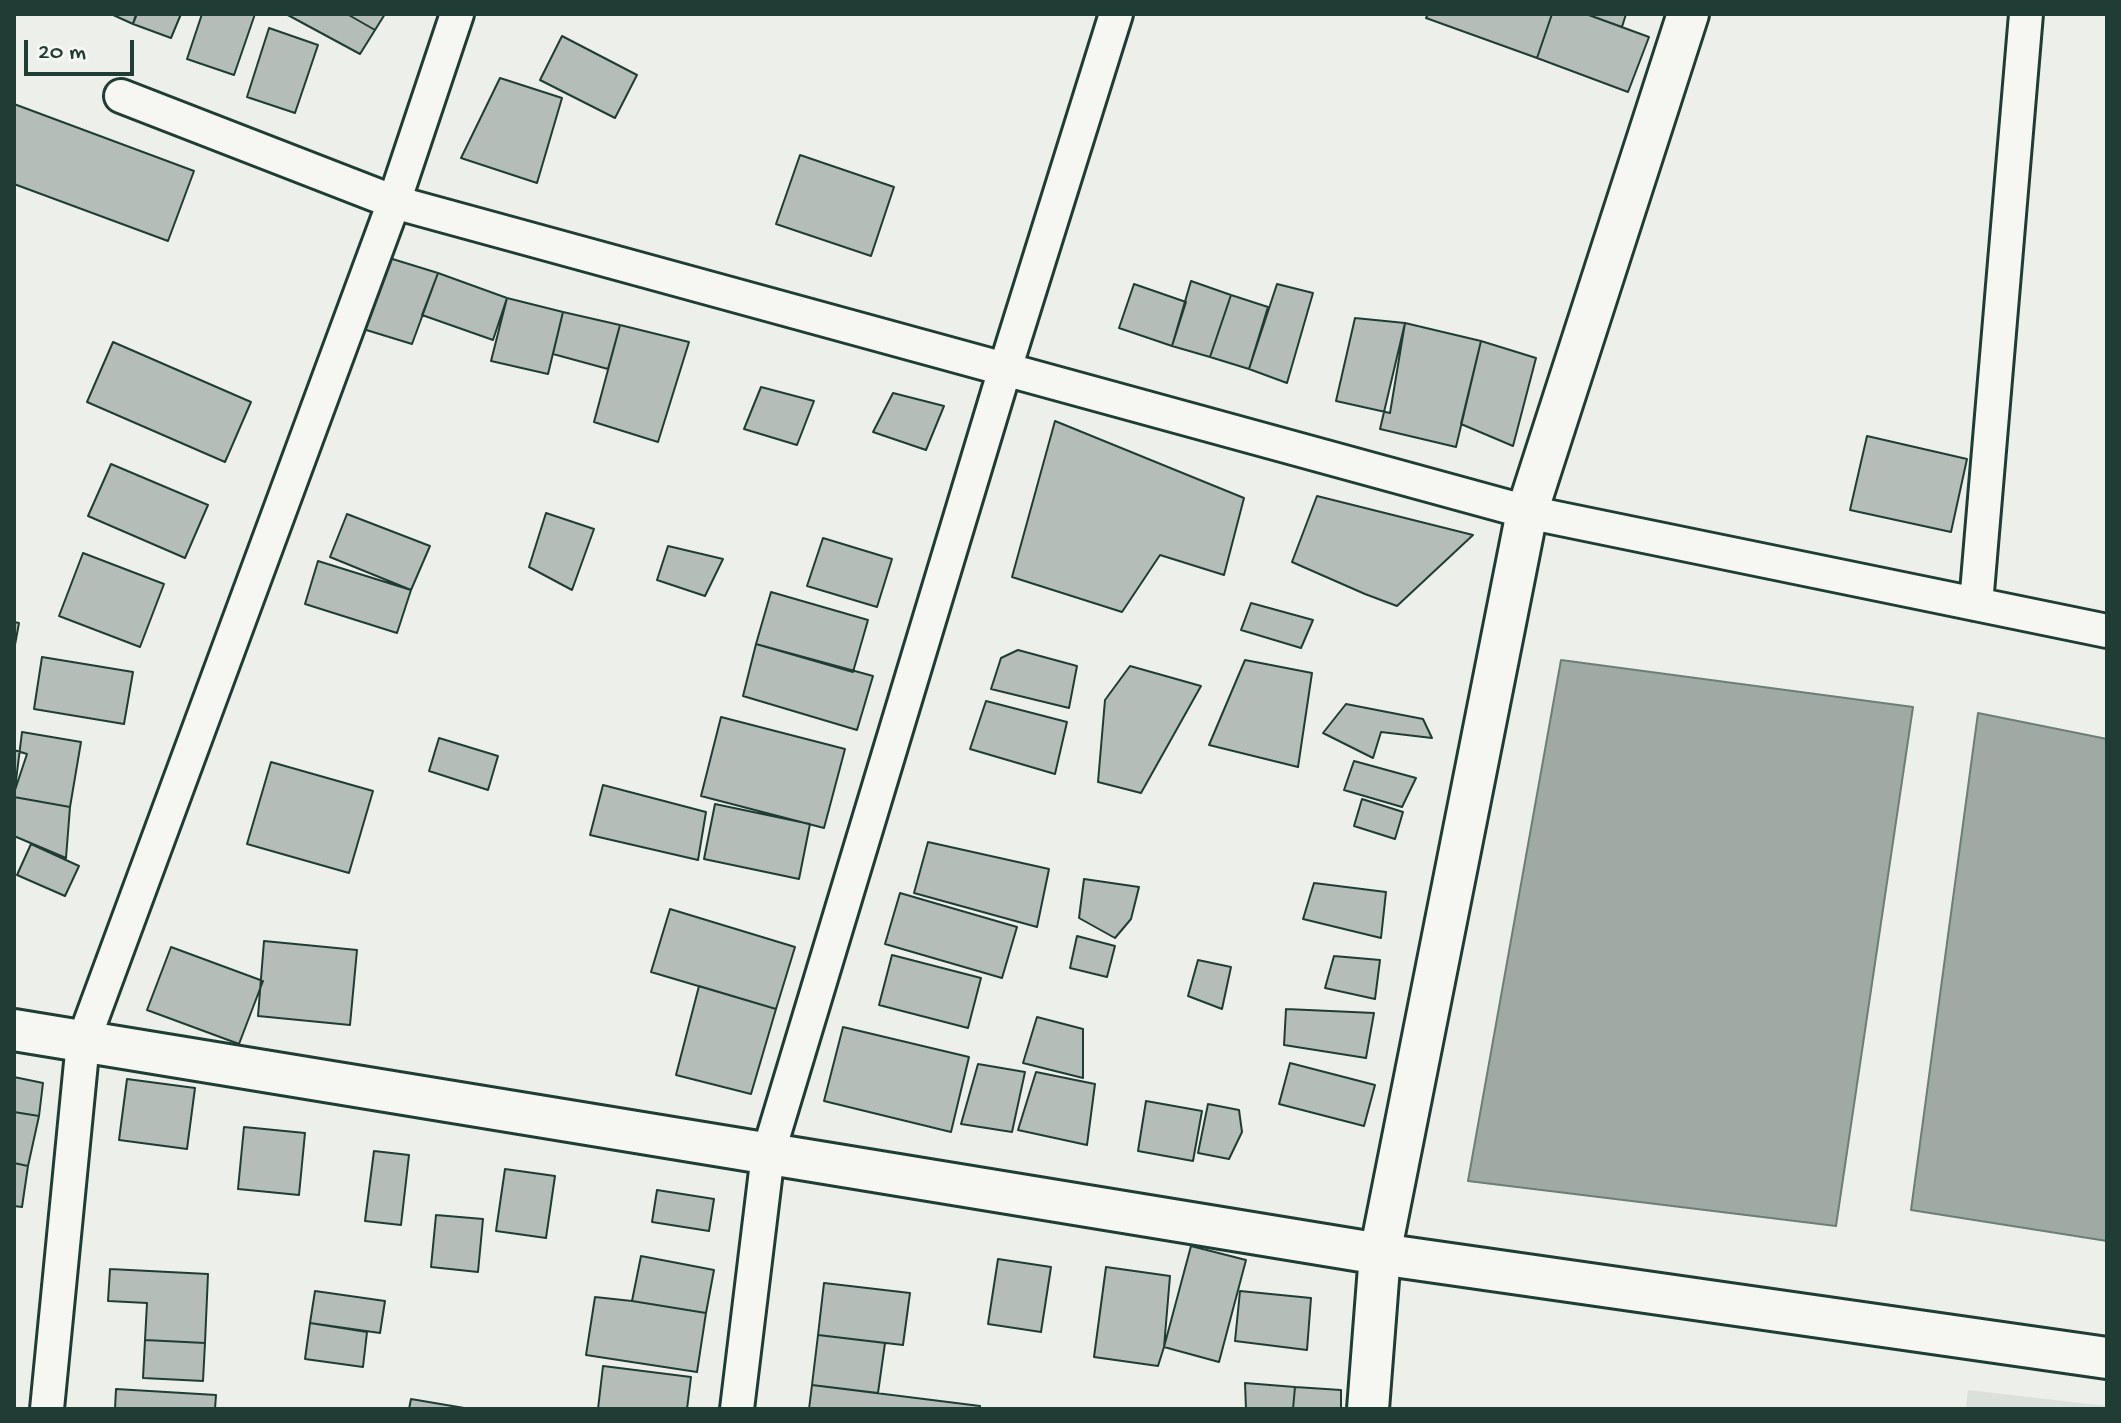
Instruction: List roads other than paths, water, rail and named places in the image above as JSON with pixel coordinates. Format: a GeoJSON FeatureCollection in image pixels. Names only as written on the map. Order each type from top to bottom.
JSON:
{"type":"FeatureCollection","features":[{"type":"Feature","properties":{"kind":"street"},"geometry":{"type":"LineString","coordinates":[[47,1409],[83,1042],[394,202],[457,14]]}},
{"type":"Feature","properties":{"kind":"street"},"geometry":{"type":"LineString","coordinates":[[737,1409],[768,1154],[1005,369],[1116,14]]}},
{"type":"Feature","properties":{"kind":"street"},"geometry":{"type":"LineString","coordinates":[[1368,1409],[1380,1254],[1527,512],[1688,14]]}},
{"type":"Feature","properties":{"kind":"street"},"geometry":{"type":"LineString","coordinates":[[1976,604],[2026,14]]}},
{"type":"Feature","properties":{"kind":"street"},"geometry":{"type":"LineString","coordinates":[[121,96],[394,202],[1527,512],[2107,631]]}},
{"type":"Feature","properties":{"kind":"street"},"geometry":{"type":"LineString","coordinates":[[14,1030],[1380,1254],[2107,1358]]}}]}
